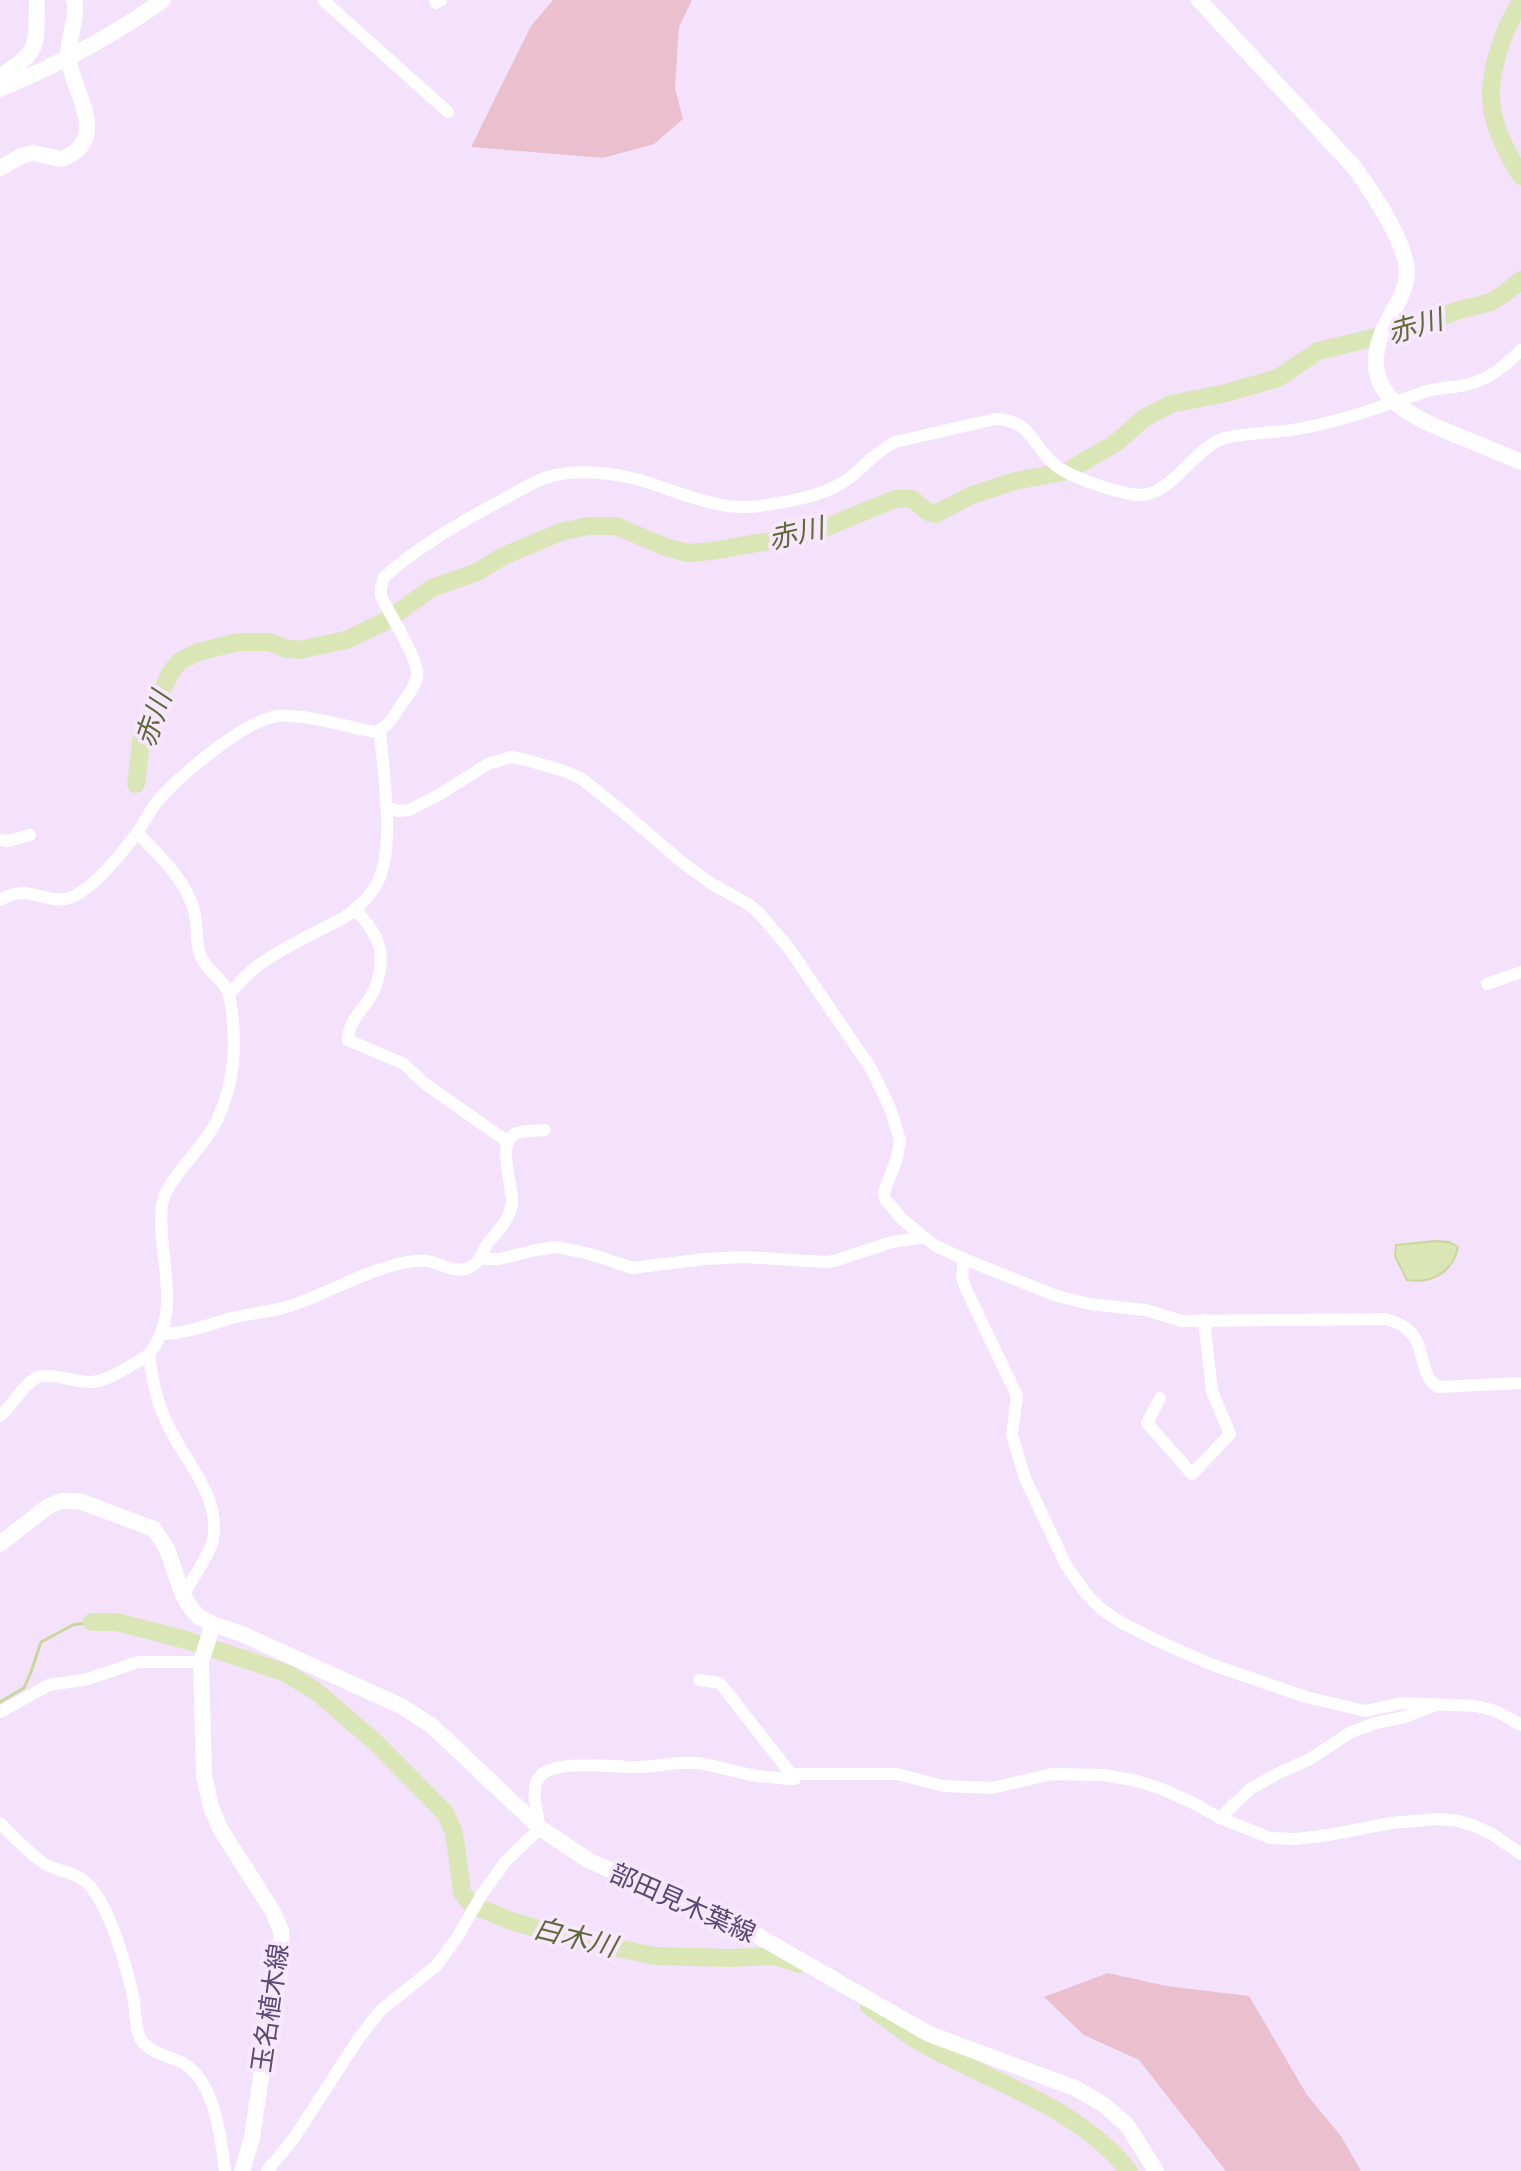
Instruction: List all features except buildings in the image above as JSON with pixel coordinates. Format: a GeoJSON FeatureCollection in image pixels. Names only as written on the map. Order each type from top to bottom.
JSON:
{"type":"FeatureCollection","features":[{"type":"Feature","properties":{"kind":"main road"},"geometry":{"type":"LineString","coordinates":[[0,76],[22,62],[34,46],[37,0]]}},
{"type":"Feature","properties":{"kind":"main road"},"geometry":{"type":"LineString","coordinates":[[0,168],[33,153],[61,159],[74,152],[86,137],[86,114],[68,59],[74,0]]}},
{"type":"Feature","properties":{"kind":"main road"},"geometry":{"type":"LineString","coordinates":[[0,89],[68,59],[163,0]]}},
{"type":"Feature","properties":{"kind":"main road"},"geometry":{"type":"LineString","coordinates":[[1199,0],[1354,167],[1387,218],[1404,254],[1407,273],[1403,291],[1380,337],[1376,362],[1382,387],[1413,417],[1521,462]]}},
{"type":"Feature","properties":{"kind":"main road"},"geometry":{"type":"LineString","coordinates":[[0,1544],[47,1507],[61,1501],[79,1501],[154,1529],[167,1549],[183,1595],[199,1617],[206,1646]]}},
{"type":"Feature","properties":{"kind":"main road","name":"部田見木葉線"},"geometry":{"type":"LineString","coordinates":[[206,1646],[242,1634],[401,1706],[431,1725],[540,1828],[588,1860],[758,1936],[929,2034],[1075,2088],[1104,2105],[1127,2125],[1156,2171]]}},
{"type":"Feature","properties":{"kind":"main road","name":"玉名植木線"},"geometry":{"type":"LineString","coordinates":[[206,1646],[204,1775],[211,1807],[221,1830],[273,1912],[281,1930],[282,1960],[252,2138],[242,2171]]}},
{"type":"Feature","properties":{"kind":"street"},"geometry":{"type":"LineString","coordinates":[[323,0],[448,112]]}},
{"type":"Feature","properties":{"kind":"street"},"geometry":{"type":"LineString","coordinates":[[435,0],[436,3],[441,0]]}},
{"type":"Feature","properties":{"kind":"street"},"geometry":{"type":"LineString","coordinates":[[0,900],[15,893],[57,900],[74,896],[103,873],[176,782],[210,754],[268,717],[282,715],[380,731],[393,719],[413,686],[418,671],[415,659],[381,596],[384,577],[445,532],[546,478],[574,473],[606,473],[720,505],[758,507],[831,488],[851,476],[880,449],[895,442],[995,419],[1007,419],[1024,427],[1054,464],[1077,478],[1139,495],[1162,488],[1224,438],[1308,427],[1396,403],[1426,391],[1469,384],[1501,370],[1521,350]]}},
{"type":"Feature","properties":{"kind":"street"},"geometry":{"type":"LineString","coordinates":[[229,994],[257,965],[345,917],[374,888],[384,858],[386,807],[380,731]]}},
{"type":"Feature","properties":{"kind":"street"},"geometry":{"type":"LineString","coordinates":[[386,807],[398,811],[409,810],[488,764],[511,757],[526,760],[582,779],[683,863],[748,904],[788,947],[872,1070],[890,1108],[900,1140],[897,1158],[884,1192],[885,1199],[902,1219],[936,1246],[1057,1296],[1079,1302],[1145,1310],[1182,1321],[1385,1319],[1403,1324],[1414,1336],[1428,1378],[1438,1387],[1521,1383]]}},
{"type":"Feature","properties":{"kind":"street"},"geometry":{"type":"LineString","coordinates":[[0,1416],[39,1376],[91,1382],[106,1379],[149,1355],[167,1311],[162,1202],[167,1190],[215,1124],[229,1092],[235,1044],[229,994],[201,958],[193,907],[185,891],[168,865],[137,833]]}},
{"type":"Feature","properties":{"kind":"street"},"geometry":{"type":"LineString","coordinates":[[0,840],[30,835]]}},
{"type":"Feature","properties":{"kind":"street"},"geometry":{"type":"LineString","coordinates":[[355,909],[378,941],[380,957],[371,996],[354,1020],[348,1040],[404,1064],[424,1083],[508,1142]]}},
{"type":"Feature","properties":{"kind":"street"},"geometry":{"type":"LineString","coordinates":[[1487,984],[1521,972]]}},
{"type":"Feature","properties":{"kind":"street"},"geometry":{"type":"LineString","coordinates":[[480,1259],[504,1223],[512,1204],[507,1168],[511,1136],[518,1132],[545,1130]]}},
{"type":"Feature","properties":{"kind":"street"},"geometry":{"type":"LineString","coordinates":[[160,1334],[189,1331],[228,1319],[264,1314],[292,1306],[364,1275],[425,1260],[457,1270],[480,1259],[499,1259],[557,1247],[632,1268],[744,1257],[825,1262],[892,1242],[924,1237]]}},
{"type":"Feature","properties":{"kind":"street"},"geometry":{"type":"LineString","coordinates":[[964,1259],[962,1277],[966,1289],[1017,1396],[1012,1426],[1013,1443],[1025,1478],[1066,1565],[1101,1609],[1122,1623],[1210,1664],[1306,1697],[1365,1711],[1402,1703],[1476,1706],[1496,1711],[1521,1725]]}},
{"type":"Feature","properties":{"kind":"street"},"geometry":{"type":"LineString","coordinates":[[1160,1398],[1147,1423],[1192,1474],[1230,1434],[1212,1391],[1204,1320]]}},
{"type":"Feature","properties":{"kind":"street"},"geometry":{"type":"LineString","coordinates":[[149,1355],[156,1397],[166,1423],[203,1483],[214,1517],[213,1543],[183,1595]]}},
{"type":"Feature","properties":{"kind":"street"},"geometry":{"type":"LineString","coordinates":[[0,1712],[49,1685],[88,1679],[138,1662],[206,1646]]}},
{"type":"Feature","properties":{"kind":"street"},"geometry":{"type":"LineString","coordinates":[[267,2171],[294,2138],[380,2011],[436,1966],[506,1861],[540,1828],[535,1797],[537,1780],[546,1771],[585,1765],[641,1767],[671,1762],[698,1763],[759,1776],[795,1779],[720,1683],[699,1680]]}},
{"type":"Feature","properties":{"kind":"street"},"geometry":{"type":"LineString","coordinates":[[1220,1818],[1250,1789],[1310,1759],[1351,1732],[1405,1717],[1436,1704]]}},
{"type":"Feature","properties":{"kind":"street"},"geometry":{"type":"LineString","coordinates":[[791,1774],[897,1774],[943,1786],[992,1788],[1052,1774],[1104,1775],[1162,1789],[1220,1818],[1270,1838],[1296,1839],[1391,1823],[1438,1819],[1459,1821],[1492,1834],[1521,1854]]}},
{"type":"Feature","properties":{"kind":"street"},"geometry":{"type":"LineString","coordinates":[[0,1823],[42,1862],[60,1872],[75,1874],[95,1892],[119,1947],[134,1998],[140,2038],[158,2053],[195,2072],[212,2104],[219,2127],[225,2171]]}},
{"type":"Feature","properties":{"kind":"shaded area"},"geometry":{"type":"Polygon","coordinates":[[[553,0],[692,0],[679,27],[675,88],[683,119],[654,144],[603,158],[471,147],[531,26],[553,0]]]}},
{"type":"Feature","properties":{"kind":"shaded area"},"geometry":{"type":"Polygon","coordinates":[[[1449,1242],[1458,1247],[1451,1263],[1433,1278],[1407,1280],[1395,1256],[1396,1245],[1449,1242]]]}},
{"type":"Feature","properties":{"kind":"shaded area"},"geometry":{"type":"Polygon","coordinates":[[[1108,1973],[1166,1986],[1249,1996],[1307,2095],[1341,2136],[1361,2171],[1226,2171],[1139,2060],[1084,2035],[1044,1997],[1108,1973]]]}},
{"type":"Feature","properties":{"kind":"waterway","name":"赤川"},"geometry":{"type":"LineString","coordinates":[[1521,2],[1507,27],[1491,86],[1495,122],[1521,176]]}},
{"type":"Feature","properties":{"kind":"waterway","name":"赤川"},"geometry":{"type":"LineString","coordinates":[[136,784],[142,734],[170,673],[180,661],[198,652],[238,642],[270,642],[299,650],[346,640],[384,622],[432,588],[477,572],[503,556],[561,532],[588,526],[616,526],[688,553],[810,534],[895,499],[912,499],[935,514],[972,495],[1015,481],[1068,471],[1117,442],[1144,418],[1171,404],[1278,378],[1318,351],[1410,329],[1456,311],[1491,302],[1521,280]]}},
{"type":"Feature","properties":{"kind":"waterway"},"geometry":{"type":"LineString","coordinates":[[0,1702],[24,1688],[41,1642],[73,1625],[92,1622]]}},
{"type":"Feature","properties":{"kind":"waterway","name":"白木川"},"geometry":{"type":"LineString","coordinates":[[92,1622],[117,1622],[186,1640],[286,1673],[317,1692],[375,1742],[445,1813],[453,1830],[462,1893],[472,1905],[514,1922],[578,1940],[655,1956],[774,1956],[799,1964]]}},
{"type":"Feature","properties":{"kind":"waterway","name":"白木川"},"geometry":{"type":"LineString","coordinates":[[869,2006],[925,2045],[1060,2113],[1108,2149],[1129,2171]]}}]}
